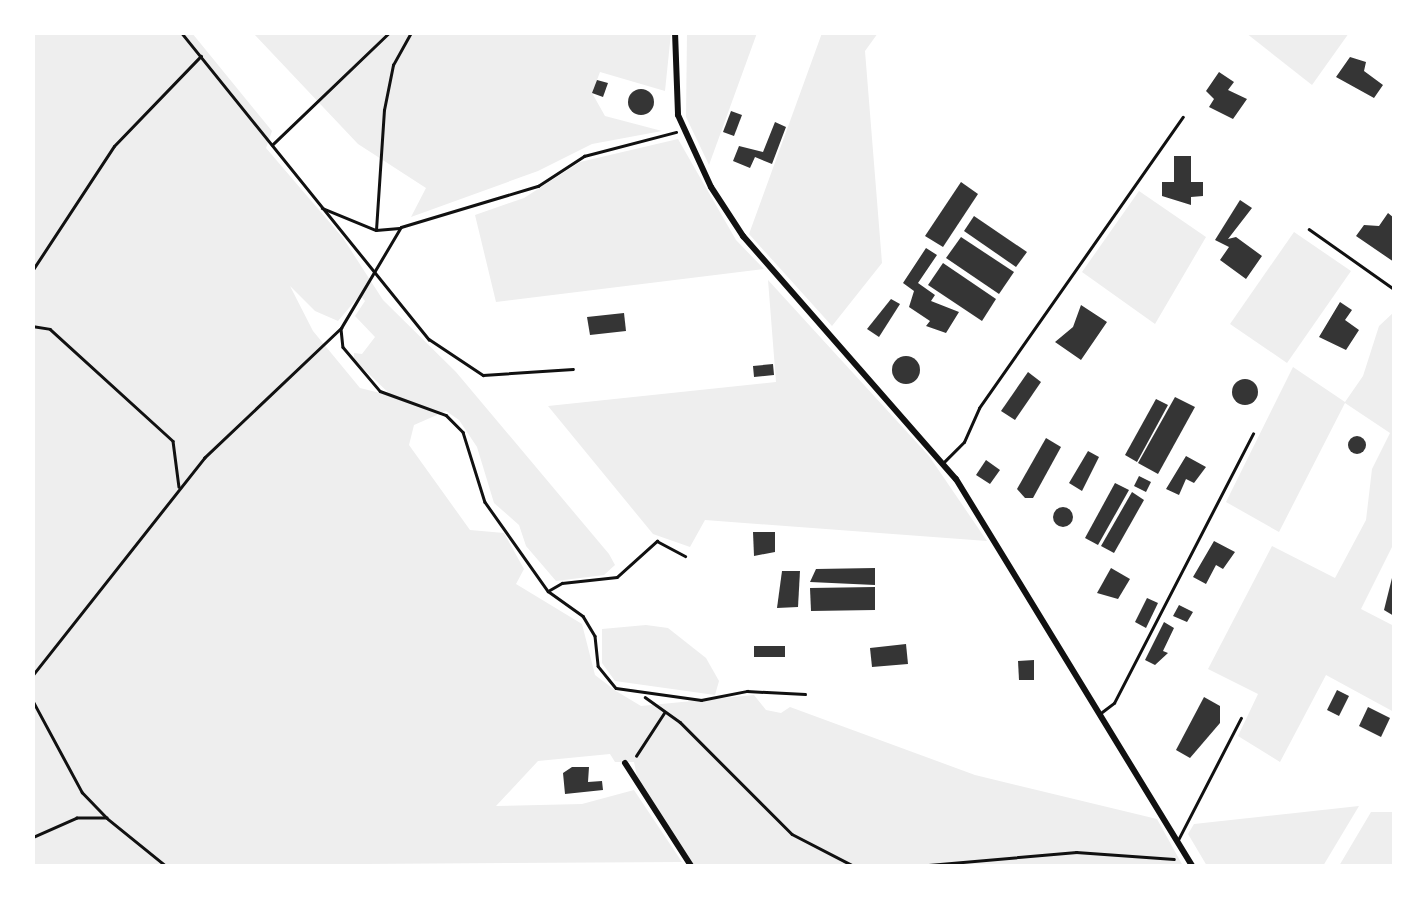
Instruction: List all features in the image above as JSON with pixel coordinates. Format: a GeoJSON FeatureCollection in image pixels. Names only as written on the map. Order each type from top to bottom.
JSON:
{"type":"FeatureCollection","features":[{"type":"Feature","properties":{"kind":"street"},"geometry":{"type":"LineString","coordinates":[[675,32],[682,130],[743,236],[943,463],[1190,863]]}},
{"type":"Feature","properties":{"kind":"street"},"geometry":{"type":"LineString","coordinates":[[624,763],[691,866]]}},
{"type":"Feature","properties":{"kind":"lane"},"geometry":{"type":"LineString","coordinates":[[943,463],[964,442],[979,408],[1184,117]]}},
{"type":"Feature","properties":{"kind":"lane"},"geometry":{"type":"LineString","coordinates":[[1309,229],[1394,290]]}},
{"type":"Feature","properties":{"kind":"lane"},"geometry":{"type":"LineString","coordinates":[[1101,714],[1114,703],[1253,434]]}},
{"type":"Feature","properties":{"kind":"lane"},"geometry":{"type":"LineString","coordinates":[[1178,841],[1240,718]]}},
{"type":"Feature","properties":{"kind":"path"},"geometry":{"type":"LineString","coordinates":[[182,32],[317,204],[430,339],[467,369],[509,376],[573,369]]}},
{"type":"Feature","properties":{"kind":"path"},"geometry":{"type":"LineString","coordinates":[[271,146],[390,32]]}},
{"type":"Feature","properties":{"kind":"path"},"geometry":{"type":"LineString","coordinates":[[376,230],[384,110],[393,65],[411,32]]}},
{"type":"Feature","properties":{"kind":"path"},"geometry":{"type":"LineString","coordinates":[[32,271],[114,146],[202,55]]}},
{"type":"Feature","properties":{"kind":"path"},"geometry":{"type":"LineString","coordinates":[[317,204],[376,230],[401,227],[526,190],[584,156],[682,130]]}},
{"type":"Feature","properties":{"kind":"path"},"geometry":{"type":"LineString","coordinates":[[32,676],[180,488],[341,328],[376,276],[381,254],[401,227]]}},
{"type":"Feature","properties":{"kind":"path"},"geometry":{"type":"LineString","coordinates":[[32,326],[50,329],[172,442],[180,488]]}},
{"type":"Feature","properties":{"kind":"path"},"geometry":{"type":"LineString","coordinates":[[341,328],[343,348],[380,391],[446,415],[463,432],[485,502],[548,592],[584,616],[595,636],[598,666],[616,688],[644,696],[805,694]]}},
{"type":"Feature","properties":{"kind":"path"},"geometry":{"type":"LineString","coordinates":[[548,592],[562,583],[617,577],[657,541],[685,556]]}},
{"type":"Feature","properties":{"kind":"path"},"geometry":{"type":"LineString","coordinates":[[644,696],[792,834],[854,866]]}},
{"type":"Feature","properties":{"kind":"path"},"geometry":{"type":"LineString","coordinates":[[32,699],[82,792],[166,866]]}},
{"type":"Feature","properties":{"kind":"path"},"geometry":{"type":"LineString","coordinates":[[624,763],[654,737],[665,712]]}},
{"type":"Feature","properties":{"kind":"path"},"geometry":{"type":"LineString","coordinates":[[32,838],[77,818],[108,818]]}},
{"type":"Feature","properties":{"kind":"path"},"geometry":{"type":"LineString","coordinates":[[917,866],[1076,852],[1190,863]]}},
{"type":"Feature","properties":{"kind":"shaded area"},"geometry":{"type":"Polygon","coordinates":[[[32,33],[192,33],[272,131],[266,148],[343,238],[383,300],[456,372],[609,554],[615,565],[604,575],[556,581],[526,546],[519,525],[494,503],[477,447],[459,420],[446,411],[414,425],[409,445],[470,530],[504,533],[524,569],[516,584],[582,624],[595,675],[616,691],[641,706],[754,695],[766,710],[781,713],[790,707],[975,775],[1157,819],[1183,866],[694,866],[638,781],[634,762],[615,762],[610,754],[538,761],[496,806],[582,804],[634,790],[682,862],[33,866],[32,33]],[[290,286],[313,331],[360,388],[392,396],[354,360],[354,353],[362,354],[375,337],[355,316],[365,301],[360,295],[338,321],[315,311],[290,286]]]}},
{"type":"Feature","properties":{"kind":"shaded area"},"geometry":{"type":"Polygon","coordinates":[[[253,33],[671,33],[665,91],[600,72],[592,93],[605,116],[662,131],[592,144],[538,171],[411,217],[426,188],[358,144],[253,33]]]}},
{"type":"Feature","properties":{"kind":"shaded area"},"geometry":{"type":"Polygon","coordinates":[[[687,33],[757,33],[709,165],[686,117],[687,33]]]}},
{"type":"Feature","properties":{"kind":"shaded area"},"geometry":{"type":"Polygon","coordinates":[[[822,33],[878,33],[865,51],[882,263],[832,326],[749,234],[822,33]]]}},
{"type":"Feature","properties":{"kind":"shaded area"},"geometry":{"type":"Polygon","coordinates":[[[1246,33],[1349,33],[1312,85],[1246,33]]]}},
{"type":"Feature","properties":{"kind":"shaded area"},"geometry":{"type":"Polygon","coordinates":[[[678,139],[736,240],[764,269],[496,302],[475,215],[524,198],[580,162],[678,139]]]}},
{"type":"Feature","properties":{"kind":"shaded area"},"geometry":{"type":"Polygon","coordinates":[[[1139,191],[1206,237],[1155,324],[1082,272],[1139,191]]]}},
{"type":"Feature","properties":{"kind":"shaded area"},"geometry":{"type":"Polygon","coordinates":[[[1294,232],[1351,271],[1287,363],[1230,324],[1294,232]]]}},
{"type":"Feature","properties":{"kind":"shaded area"},"geometry":{"type":"Polygon","coordinates":[[[768,280],[929,456],[987,541],[705,520],[690,547],[653,534],[548,406],[776,382],[768,280]]]}},
{"type":"Feature","properties":{"kind":"shaded area"},"geometry":{"type":"Polygon","coordinates":[[[1394,312],[1394,543],[1361,609],[1394,626],[1394,712],[1326,675],[1280,762],[1238,736],[1258,694],[1208,669],[1272,546],[1335,578],[1366,520],[1372,469],[1390,433],[1345,403],[1279,532],[1226,502],[1293,367],[1345,402],[1363,376],[1379,326],[1394,312]]]}},
{"type":"Feature","properties":{"kind":"shaded area"},"geometry":{"type":"Polygon","coordinates":[[[646,625],[668,628],[706,658],[719,681],[715,695],[615,681],[602,663],[602,629],[646,625]]]}},
{"type":"Feature","properties":{"kind":"shaded area"},"geometry":{"type":"Polygon","coordinates":[[[1359,806],[1323,866],[1207,866],[1188,834],[1194,824],[1359,806]]]}},
{"type":"Feature","properties":{"kind":"shaded area"},"geometry":{"type":"Polygon","coordinates":[[[1371,812],[1394,812],[1394,866],[1339,866],[1371,812]]]}},
{"type":"Feature","properties":{"kind":"building"},"geometry":{"type":"Polygon","coordinates":[[[1350,57],[1366,62],[1364,71],[1383,85],[1374,98],[1336,77],[1350,57]]]}},
{"type":"Feature","properties":{"kind":"building"},"geometry":{"type":"Polygon","coordinates":[[[1219,72],[1234,82],[1228,90],[1247,99],[1233,119],[1209,107],[1214,99],[1206,91],[1219,72]]]}},
{"type":"Feature","properties":{"kind":"building"},"geometry":{"type":"Polygon","coordinates":[[[597,80],[608,83],[603,97],[592,93],[597,80]]]}},
{"type":"Feature","properties":{"kind":"building"},"geometry":{"type":"Polygon","coordinates":[[[641,89],[650,93],[654,102],[650,111],[641,115],[632,111],[628,102],[632,93],[641,89]]]}},
{"type":"Feature","properties":{"kind":"building"},"geometry":{"type":"Polygon","coordinates":[[[731,111],[742,115],[734,136],[723,132],[731,111]]]}},
{"type":"Feature","properties":{"kind":"building"},"geometry":{"type":"Polygon","coordinates":[[[775,122],[786,127],[772,164],[755,157],[750,168],[733,161],[739,146],[763,152],[775,122]]]}},
{"type":"Feature","properties":{"kind":"building"},"geometry":{"type":"Polygon","coordinates":[[[1174,156],[1191,156],[1191,182],[1203,182],[1203,196],[1191,197],[1191,205],[1162,196],[1162,182],[1174,182],[1174,156]]]}},
{"type":"Feature","properties":{"kind":"building"},"geometry":{"type":"Polygon","coordinates":[[[961,182],[978,194],[943,247],[925,236],[961,182]]]}},
{"type":"Feature","properties":{"kind":"building"},"geometry":{"type":"Polygon","coordinates":[[[1240,200],[1252,208],[1228,239],[1236,237],[1262,256],[1246,279],[1220,260],[1229,247],[1215,240],[1240,200]]]}},
{"type":"Feature","properties":{"kind":"building"},"geometry":{"type":"Polygon","coordinates":[[[1388,213],[1394,218],[1394,262],[1356,236],[1364,225],[1379,226],[1388,213]]]}},
{"type":"Feature","properties":{"kind":"building"},"geometry":{"type":"Polygon","coordinates":[[[974,216],[1027,252],[1016,267],[964,231],[974,216]]]}},
{"type":"Feature","properties":{"kind":"building"},"geometry":{"type":"Polygon","coordinates":[[[961,237],[1014,272],[999,294],[946,258],[961,237]]]}},
{"type":"Feature","properties":{"kind":"building"},"geometry":{"type":"Polygon","coordinates":[[[926,248],[937,255],[918,283],[935,295],[931,301],[959,312],[946,333],[926,326],[930,321],[909,307],[914,291],[903,283],[926,248]]]}},
{"type":"Feature","properties":{"kind":"building"},"geometry":{"type":"Polygon","coordinates":[[[943,263],[996,299],[982,321],[928,285],[943,263]]]}},
{"type":"Feature","properties":{"kind":"building"},"geometry":{"type":"Polygon","coordinates":[[[891,299],[900,304],[879,337],[867,329],[891,299]]]}},
{"type":"Feature","properties":{"kind":"building"},"geometry":{"type":"Polygon","coordinates":[[[1340,302],[1352,310],[1345,320],[1359,330],[1346,350],[1319,337],[1340,302]]]}},
{"type":"Feature","properties":{"kind":"building"},"geometry":{"type":"Polygon","coordinates":[[[1081,305],[1107,322],[1081,360],[1055,342],[1073,327],[1081,305]]]}},
{"type":"Feature","properties":{"kind":"building"},"geometry":{"type":"Polygon","coordinates":[[[624,313],[626,331],[590,335],[587,317],[624,313]]]}},
{"type":"Feature","properties":{"kind":"building"},"geometry":{"type":"Polygon","coordinates":[[[906,356],[916,360],[920,370],[916,380],[906,384],[896,380],[892,370],[896,360],[906,356]]]}},
{"type":"Feature","properties":{"kind":"building"},"geometry":{"type":"Polygon","coordinates":[[[773,364],[774,375],[754,377],[753,366],[773,364]]]}},
{"type":"Feature","properties":{"kind":"building"},"geometry":{"type":"Polygon","coordinates":[[[1028,372],[1041,382],[1015,420],[1001,411],[1028,372]]]}},
{"type":"Feature","properties":{"kind":"building"},"geometry":{"type":"Polygon","coordinates":[[[1245,379],[1254,383],[1258,392],[1254,401],[1245,405],[1236,401],[1232,392],[1236,383],[1245,379]]]}},
{"type":"Feature","properties":{"kind":"building"},"geometry":{"type":"Polygon","coordinates":[[[1175,397],[1195,407],[1158,474],[1138,463],[1175,397]]]}},
{"type":"Feature","properties":{"kind":"building"},"geometry":{"type":"Polygon","coordinates":[[[1156,399],[1168,405],[1137,462],[1125,455],[1156,399]]]}},
{"type":"Feature","properties":{"kind":"building"},"geometry":{"type":"Polygon","coordinates":[[[1357,436],[1366,445],[1357,454],[1348,445],[1357,436]]]}},
{"type":"Feature","properties":{"kind":"building"},"geometry":{"type":"Polygon","coordinates":[[[1046,438],[1061,447],[1033,498],[1025,498],[1017,489],[1046,438]]]}},
{"type":"Feature","properties":{"kind":"building"},"geometry":{"type":"Polygon","coordinates":[[[1088,451],[1099,457],[1082,491],[1069,483],[1088,451]]]}},
{"type":"Feature","properties":{"kind":"building"},"geometry":{"type":"Polygon","coordinates":[[[1186,456],[1206,467],[1194,483],[1186,479],[1179,495],[1166,489],[1186,456]]]}},
{"type":"Feature","properties":{"kind":"building"},"geometry":{"type":"Polygon","coordinates":[[[986,460],[1000,470],[990,484],[976,475],[986,460]]]}},
{"type":"Feature","properties":{"kind":"building"},"geometry":{"type":"Polygon","coordinates":[[[1139,476],[1151,482],[1146,492],[1134,486],[1139,476]]]}},
{"type":"Feature","properties":{"kind":"building"},"geometry":{"type":"Polygon","coordinates":[[[1115,483],[1129,490],[1098,545],[1085,538],[1115,483]]]}},
{"type":"Feature","properties":{"kind":"building"},"geometry":{"type":"Polygon","coordinates":[[[1132,492],[1144,500],[1114,553],[1101,546],[1132,492]]]}},
{"type":"Feature","properties":{"kind":"building"},"geometry":{"type":"Polygon","coordinates":[[[1063,507],[1073,517],[1063,527],[1053,517],[1063,507]]]}},
{"type":"Feature","properties":{"kind":"building"},"geometry":{"type":"Polygon","coordinates":[[[753,532],[775,532],[775,552],[754,556],[753,532]]]}},
{"type":"Feature","properties":{"kind":"building"},"geometry":{"type":"Polygon","coordinates":[[[1214,541],[1235,552],[1223,569],[1216,565],[1206,584],[1193,577],[1214,541]]]}},
{"type":"Feature","properties":{"kind":"building"},"geometry":{"type":"Polygon","coordinates":[[[875,568],[875,585],[810,582],[816,569],[875,568]]]}},
{"type":"Feature","properties":{"kind":"building"},"geometry":{"type":"Polygon","coordinates":[[[1111,568],[1130,579],[1118,599],[1097,593],[1111,568]]]}},
{"type":"Feature","properties":{"kind":"building"},"geometry":{"type":"Polygon","coordinates":[[[1394,570],[1394,616],[1384,610],[1394,570]]]}},
{"type":"Feature","properties":{"kind":"building"},"geometry":{"type":"Polygon","coordinates":[[[782,571],[800,571],[798,607],[777,608],[782,571]]]}},
{"type":"Feature","properties":{"kind":"building"},"geometry":{"type":"Polygon","coordinates":[[[875,587],[875,610],[811,611],[810,588],[875,587]]]}},
{"type":"Feature","properties":{"kind":"building"},"geometry":{"type":"Polygon","coordinates":[[[1147,598],[1158,603],[1146,628],[1135,622],[1147,598]]]}},
{"type":"Feature","properties":{"kind":"building"},"geometry":{"type":"Polygon","coordinates":[[[1179,605],[1193,612],[1187,622],[1173,616],[1179,605]]]}},
{"type":"Feature","properties":{"kind":"building"},"geometry":{"type":"Polygon","coordinates":[[[1164,622],[1174,628],[1163,651],[1168,653],[1155,665],[1145,660],[1164,622]]]}},
{"type":"Feature","properties":{"kind":"building"},"geometry":{"type":"Polygon","coordinates":[[[906,644],[908,664],[872,667],[870,648],[906,644]]]}},
{"type":"Feature","properties":{"kind":"building"},"geometry":{"type":"Polygon","coordinates":[[[754,646],[785,646],[785,657],[754,657],[754,646]]]}},
{"type":"Feature","properties":{"kind":"building"},"geometry":{"type":"Polygon","coordinates":[[[1034,660],[1034,680],[1019,680],[1018,661],[1034,660]]]}},
{"type":"Feature","properties":{"kind":"building"},"geometry":{"type":"Polygon","coordinates":[[[1337,690],[1349,696],[1339,716],[1327,710],[1337,690]]]}},
{"type":"Feature","properties":{"kind":"building"},"geometry":{"type":"Polygon","coordinates":[[[1204,697],[1220,706],[1220,723],[1190,758],[1176,750],[1204,697]]]}},
{"type":"Feature","properties":{"kind":"building"},"geometry":{"type":"Polygon","coordinates":[[[1368,707],[1390,718],[1381,737],[1359,726],[1368,707]]]}},
{"type":"Feature","properties":{"kind":"building"},"geometry":{"type":"Polygon","coordinates":[[[572,767],[589,767],[588,782],[602,781],[603,790],[565,794],[563,773],[572,767]]]}}]}
